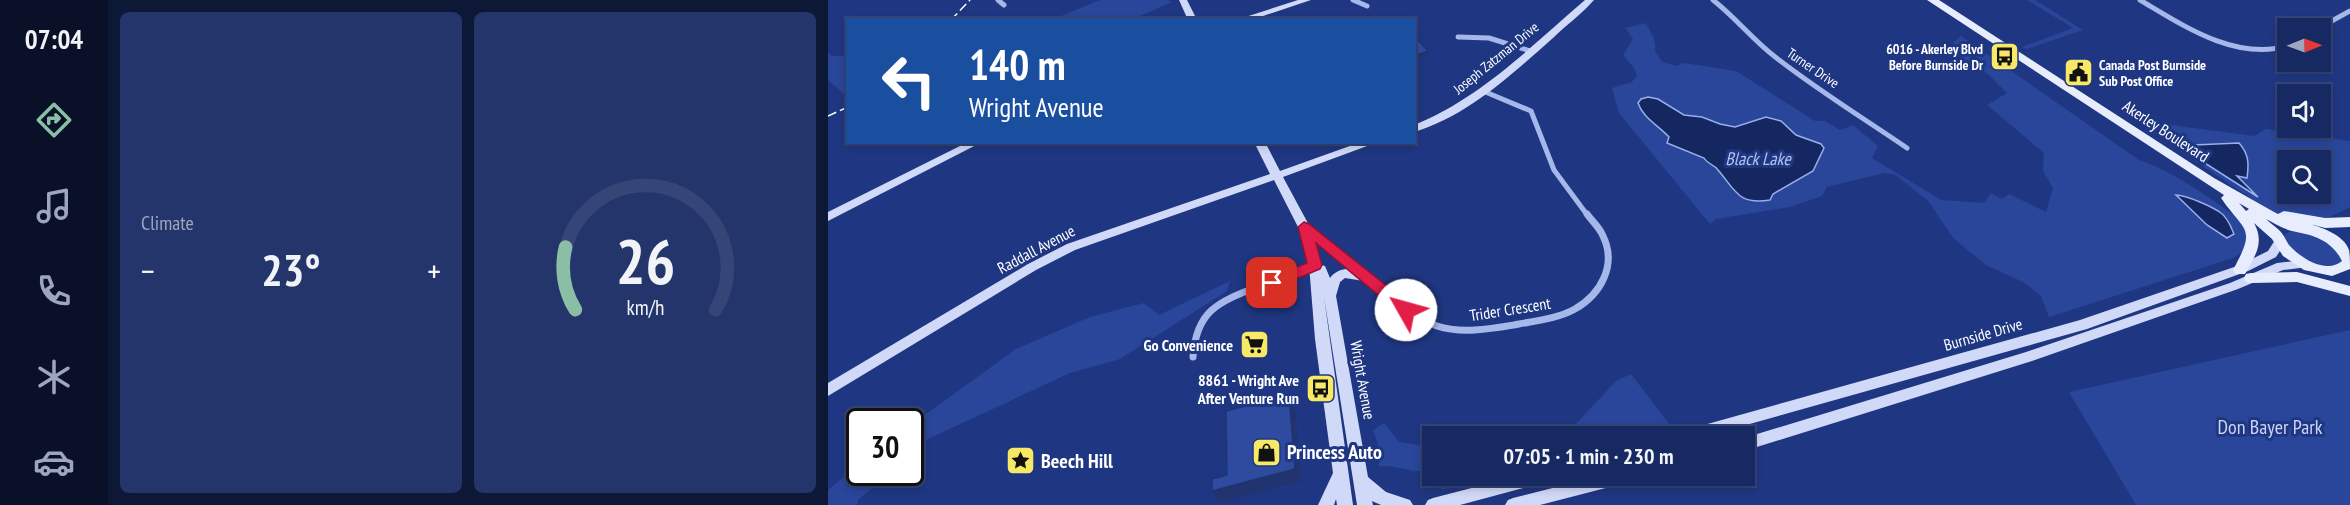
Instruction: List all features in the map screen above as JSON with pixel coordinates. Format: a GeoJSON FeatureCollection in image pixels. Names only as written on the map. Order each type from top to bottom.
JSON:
{"type":"FeatureCollection","features":[{"type":"Feature","properties":{"kind":"main road"},"geometry":{"type":"LineString","coordinates":[[1183,0],[1193,18]]}},
{"type":"Feature","properties":{"kind":"main road"},"geometry":{"type":"LineString","coordinates":[[1247,18],[1307,0]]}},
{"type":"Feature","properties":{"kind":"main road","name":"Joseph Zatzman Drive"},"geometry":{"type":"LineString","coordinates":[[1416,128],[1451,113],[1483,91],[1590,0]]}},
{"type":"Feature","properties":{"kind":"main road","name":"Akerley Boulevard"},"geometry":{"type":"LineString","coordinates":[[1922,0],[2230,196],[2295,227],[2316,231]]}},
{"type":"Feature","properties":{"kind":"main road","name":"Akerley Boulevard"},"geometry":{"type":"LineString","coordinates":[[1932,0],[2230,196],[2259,219],[2293,258],[2311,266]]}},
{"type":"Feature","properties":{"kind":"main road"},"geometry":{"type":"LineString","coordinates":[[828,217],[973,144]]}},
{"type":"Feature","properties":{"kind":"main road","name":"Wright Avenue"},"geometry":{"type":"LineString","coordinates":[[1260,144],[1304,227],[1315,265],[1322,339],[1346,505]]}},
{"type":"Feature","properties":{"kind":"main road"},"geometry":{"type":"LineString","coordinates":[[1276,174],[1367,144]]}},
{"type":"Feature","properties":{"kind":"main road","name":"Raddall Avenue"},"geometry":{"type":"LineString","coordinates":[[828,390],[1032,267],[1071,247],[1276,174]]}},
{"type":"Feature","properties":{"kind":"main road"},"geometry":{"type":"LineString","coordinates":[[2230,196],[2301,219],[2350,224]]}},
{"type":"Feature","properties":{"kind":"main road"},"geometry":{"type":"LineString","coordinates":[[2230,196],[2252,232],[2253,244],[2245,274],[2297,277],[2350,291]]}},
{"type":"Feature","properties":{"kind":"main road"},"geometry":{"type":"LineString","coordinates":[[2316,231],[2350,224]]}},
{"type":"Feature","properties":{"kind":"main road"},"geometry":{"type":"LineString","coordinates":[[2278,240],[2280,231],[2295,227]]}},
{"type":"Feature","properties":{"kind":"main road"},"geometry":{"type":"LineString","coordinates":[[2311,266],[2339,270],[2346,267],[2349,258],[2336,242],[2316,231]]}},
{"type":"Feature","properties":{"kind":"main road","name":"Burnside Drive"},"geometry":{"type":"LineString","coordinates":[[1755,442],[2027,357],[2234,286],[2245,274],[2272,254],[2278,240]]}},
{"type":"Feature","properties":{"kind":"main road","name":"Wright Avenue"},"geometry":{"type":"LineString","coordinates":[[1315,265],[1322,270],[1330,298],[1365,505]]}},
{"type":"Feature","properties":{"kind":"main road","name":"Burnside Drive"},"geometry":{"type":"LineString","coordinates":[[1722,426],[2082,325],[2245,274],[2281,266],[2311,266]]}},
{"type":"Feature","properties":{"kind":"main road"},"geometry":{"type":"LineString","coordinates":[[2311,266],[2350,283]]}},
{"type":"Feature","properties":{"kind":"main road"},"geometry":{"type":"LineString","coordinates":[[1330,298],[1332,282],[1337,276],[1352,272],[1364,276]]}},
{"type":"Feature","properties":{"kind":"main road"},"geometry":{"type":"LineString","coordinates":[[1322,339],[1330,340],[1339,348]]}},
{"type":"Feature","properties":{"kind":"main road"},"geometry":{"type":"LineString","coordinates":[[1326,505],[1341,473]]}},
{"type":"Feature","properties":{"kind":"main road"},"geometry":{"type":"LineString","coordinates":[[1361,479],[1369,490],[1382,500],[1405,505]]}},
{"type":"Feature","properties":{"kind":"main road"},"geometry":{"type":"LineString","coordinates":[[1433,505],[1504,486]]}},
{"type":"Feature","properties":{"kind":"main road"},"geometry":{"type":"LineString","coordinates":[[1513,505],[1586,486]]}},
{"type":"Feature","properties":{"kind":"street"},"geometry":{"type":"LineString","coordinates":[[998,0],[1004,5]]}},
{"type":"Feature","properties":{"kind":"street"},"geometry":{"type":"LineString","coordinates":[[1353,0],[1367,6]]}},
{"type":"Feature","properties":{"kind":"street","name":"Turner Drive"},"geometry":{"type":"LineString","coordinates":[[1713,0],[1732,15],[1748,35],[1776,58],[1907,148]]}},
{"type":"Feature","properties":{"kind":"street"},"geometry":{"type":"LineString","coordinates":[[2140,0],[2227,44],[2261,51],[2277,50]]}},
{"type":"Feature","properties":{"kind":"street"},"geometry":{"type":"LineString","coordinates":[[2331,21],[2350,11]]}},
{"type":"Feature","properties":{"kind":"street"},"geometry":{"type":"LineString","coordinates":[[1458,37],[1489,38],[1530,51]]}},
{"type":"Feature","properties":{"kind":"street","name":"Trider Crescent"},"geometry":{"type":"LineString","coordinates":[[1304,227],[1406,310],[1427,322],[1463,330],[1548,319],[1575,309],[1599,288],[1609,269],[1607,245],[1603,235],[1554,170],[1531,112],[1524,106],[1483,91]]}},
{"type":"Feature","properties":{"kind":"street"},"geometry":{"type":"LineString","coordinates":[[1193,357],[1197,326],[1209,311],[1222,301],[1315,265]]}},
{"type":"Feature","properties":{"kind":"green space"},"geometry":{"type":"Polygon","coordinates":[[[1100,0],[1168,0],[1172,2],[1135,18],[1056,18],[1100,0]]]}},
{"type":"Feature","properties":{"kind":"green space"},"geometry":{"type":"Polygon","coordinates":[[[2027,0],[2035,0],[2083,30],[2027,49],[2022,47],[2073,28],[2027,0]]]}},
{"type":"Feature","properties":{"kind":"green space"},"geometry":{"type":"Polygon","coordinates":[[[1646,23],[1654,40],[1655,51],[1662,62],[1677,66],[1684,63],[1736,71],[1815,121],[1825,121],[1840,130],[1853,125],[1878,146],[1872,158],[1941,200],[1984,203],[1991,193],[2002,199],[2009,194],[2046,212],[2053,188],[2043,171],[2044,153],[1987,105],[2007,93],[1988,74],[1949,47],[1961,36],[2139,160],[2168,172],[2213,200],[2253,230],[2255,244],[2233,258],[2049,317],[2041,296],[2025,283],[1986,265],[1954,239],[1929,202],[1896,175],[1884,173],[1827,187],[1822,196],[1790,207],[1716,219],[1710,224],[1619,113],[1612,88],[1632,82],[1637,75],[1623,55],[1633,39],[1625,28],[1646,23]],[[1658,99],[1659,126],[1669,137],[1667,143],[1704,158],[1707,163],[1718,170],[1732,188],[1770,200],[1773,194],[1813,171],[1824,148],[1820,144],[1795,135],[1781,121],[1766,117],[1735,127],[1702,117],[1684,115],[1658,99]],[[2179,199],[2189,205],[2207,225],[2226,238],[2221,212],[2179,199]]]}},
{"type":"Feature","properties":{"kind":"green space"},"geometry":{"type":"Polygon","coordinates":[[[828,53],[832,56],[846,56],[846,64],[843,65],[846,70],[846,96],[828,80],[828,53]]]}},
{"type":"Feature","properties":{"kind":"green space"},"geometry":{"type":"Polygon","coordinates":[[[2163,124],[2254,136],[2266,129],[2277,131],[2277,138],[2329,138],[2350,141],[2350,207],[2325,219],[2292,226],[2148,129],[2163,124]],[[2239,143],[2203,144],[2217,169],[2253,194],[2236,175],[2239,143]]]}},
{"type":"Feature","properties":{"kind":"green space"},"geometry":{"type":"Polygon","coordinates":[[[2296,229],[2333,240],[2344,263],[2325,266],[2303,258],[2284,239],[2285,234],[2296,229]]]}},
{"type":"Feature","properties":{"kind":"green space"},"geometry":{"type":"Polygon","coordinates":[[[1230,281],[1227,291],[1120,359],[1070,373],[924,443],[924,416],[1016,349],[1090,317],[1144,303],[1159,315],[1230,281]]]}},
{"type":"Feature","properties":{"kind":"green space","name":"Don Bayer Park"},"geometry":{"type":"Polygon","coordinates":[[[2350,330],[2350,505],[2136,505],[2069,392],[2350,330]]]}},
{"type":"Feature","properties":{"kind":"green space"},"geometry":{"type":"Polygon","coordinates":[[[1631,374],[1671,426],[1571,426],[1575,425],[1616,381],[1631,374]]]}},
{"type":"Feature","properties":{"kind":"green space"},"geometry":{"type":"Polygon","coordinates":[[[1384,423],[1399,442],[1422,445],[1422,471],[1379,466],[1379,448],[1373,430],[1384,423]]]}},
{"type":"Feature","properties":{"kind":"green space"},"geometry":{"type":"Polygon","coordinates":[[[846,475],[846,486],[875,486],[858,500],[857,505],[828,505],[828,490],[846,475]]]}},
{"type":"Feature","properties":{"kind":"green space"},"geometry":{"type":"Polygon","coordinates":[[[1438,486],[1458,486],[1442,490],[1438,486]]]}},
{"type":"Feature","properties":{"kind":"water","name":"Black Lake"},"geometry":{"type":"Polygon","coordinates":[[[1648,97],[1658,99],[1684,115],[1702,117],[1735,127],[1766,117],[1781,121],[1796,135],[1821,144],[1824,148],[1813,171],[1773,194],[1770,200],[1759,201],[1744,198],[1704,158],[1667,143],[1669,137],[1640,108],[1638,103],[1641,99],[1648,97]]]}},
{"type":"Feature","properties":{"kind":"water"},"geometry":{"type":"Polygon","coordinates":[[[2239,143],[2248,159],[2248,168],[2247,178],[2237,176],[2258,197],[2200,160],[2194,145],[2239,143]]]}},
{"type":"Feature","properties":{"kind":"water"},"geometry":{"type":"Polygon","coordinates":[[[2176,195],[2199,202],[2221,213],[2234,234],[2227,238],[2207,225],[2176,195]]]}},
{"type":"Feature","properties":{"kind":"building"},"geometry":{"type":"Polygon","coordinates":[[[1419,41],[1428,51],[1416,55],[1416,42],[1419,41]]]}},
{"type":"Feature","properties":{"kind":"building","name":"Princess Auto"},"geometry":{"type":"Polygon","coordinates":[[[1289,395],[1295,469],[1212,491],[1212,479],[1227,475],[1226,411],[1289,395]]]}},
{"type":"Feature","properties":{"kind":"railway"},"geometry":{"type":"LineString","coordinates":[[953,18],[970,0]]}},
{"type":"Feature","properties":{"kind":"railway"},"geometry":{"type":"LineString","coordinates":[[828,116],[846,108]]}},
{"type":"Feature","properties":{"kind":"place","name":"6016 - Akerley Blvd Before Burnside Dr"},"geometry":{"type":"Point","coordinates":[2004,57]}},
{"type":"Feature","properties":{"kind":"place","name":"Canada Post Burnside Sub Post Office"},"geometry":{"type":"Point","coordinates":[2078,73]}},
{"type":"Feature","properties":{"kind":"place","name":"Go Convenience"},"geometry":{"type":"Point","coordinates":[1254,345]}},
{"type":"Feature","properties":{"kind":"place","name":"8861 - Wright Ave After Venture Run"},"geometry":{"type":"Point","coordinates":[1320,389]}},
{"type":"Feature","properties":{"kind":"place","name":"Princess Auto"},"geometry":{"type":"Point","coordinates":[1266,452]}},
{"type":"Feature","properties":{"kind":"place","name":"Beech Hill"},"geometry":{"type":"Point","coordinates":[1020,461]}},
{"type":"Feature","properties":{"kind":"route"},"geometry":{"type":"LineString","coordinates":[[1272,283],[1315,265],[1304,227],[1406,310]]}}]}
